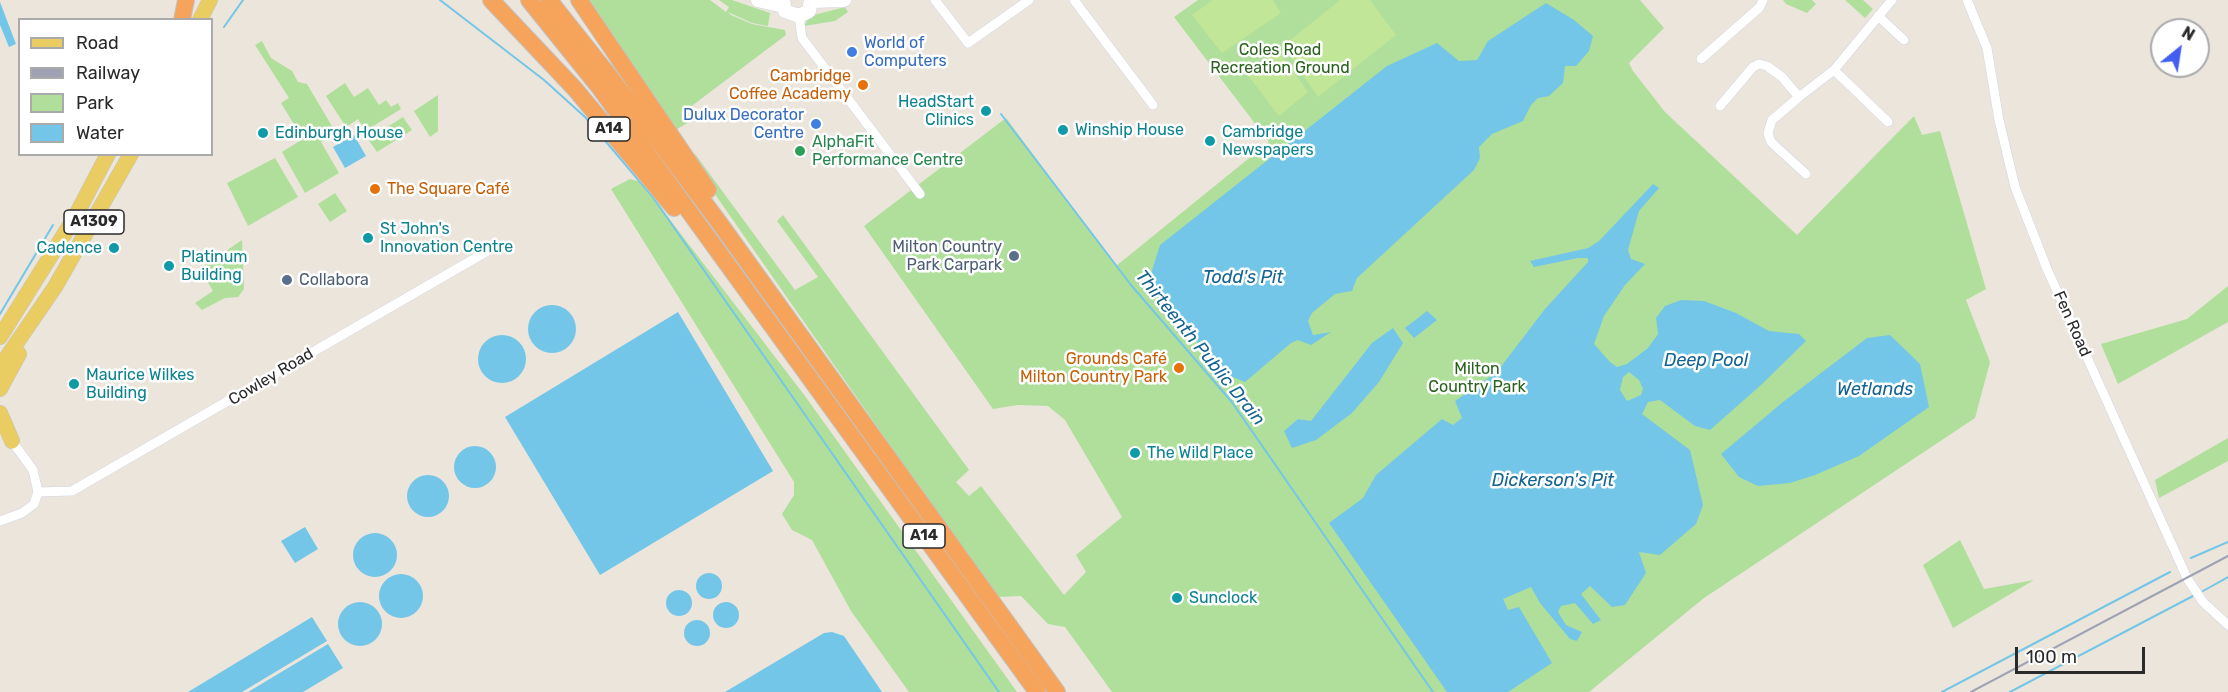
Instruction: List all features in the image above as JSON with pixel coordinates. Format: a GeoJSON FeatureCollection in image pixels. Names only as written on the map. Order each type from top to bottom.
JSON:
{"type":"FeatureCollection","features":[{"type":"Feature","properties":{"kind":"highway"},"geometry":{"type":"LineString","coordinates":[[182,18],[186,0]]}},
{"type":"Feature","properties":{"kind":"highway","name":"A14"},"geometry":{"type":"LineString","coordinates":[[491,0],[575,89],[698,238],[724,260]]}},
{"type":"Feature","properties":{"kind":"highway","name":"A14"},"geometry":{"type":"LineString","coordinates":[[529,0],[599,87],[1037,692]]}},
{"type":"Feature","properties":{"kind":"highway","name":"A14"},"geometry":{"type":"LineString","coordinates":[[549,0],[611,78],[768,291],[1057,692]]}},
{"type":"Feature","properties":{"kind":"highway","name":"A14"},"geometry":{"type":"LineString","coordinates":[[579,0],[758,265],[768,291]]}},
{"type":"Feature","properties":{"kind":"main road"},"geometry":{"type":"LineString","coordinates":[[183,18],[193,0]]}},
{"type":"Feature","properties":{"kind":"main road"},"geometry":{"type":"LineString","coordinates":[[201,18],[210,0]]}},
{"type":"Feature","properties":{"kind":"main road","name":"A1309"},"geometry":{"type":"LineString","coordinates":[[0,337],[75,217],[107,156]]}},
{"type":"Feature","properties":{"kind":"main road","name":"A1309"},"geometry":{"type":"LineString","coordinates":[[0,389],[130,156]]}},
{"type":"Feature","properties":{"kind":"main road","name":"A1309"},"geometry":{"type":"LineString","coordinates":[[0,367],[55,287]]}},
{"type":"Feature","properties":{"kind":"main road"},"geometry":{"type":"LineString","coordinates":[[0,413],[12,441]]}},
{"type":"Feature","properties":{"kind":"street"},"geometry":{"type":"LineString","coordinates":[[758,0],[783,3],[789,14],[799,16],[808,11],[811,0],[844,0]]}},
{"type":"Feature","properties":{"kind":"street"},"geometry":{"type":"LineString","coordinates":[[935,0],[968,43],[1029,0]]}},
{"type":"Feature","properties":{"kind":"street"},"geometry":{"type":"LineString","coordinates":[[1074,0],[1153,105]]}},
{"type":"Feature","properties":{"kind":"street"},"geometry":{"type":"LineString","coordinates":[[1701,59],[1760,7],[1763,0]]}},
{"type":"Feature","properties":{"kind":"street"},"geometry":{"type":"LineString","coordinates":[[1806,174],[1770,142],[1768,133],[1772,120],[1834,70],[1892,0]]}},
{"type":"Feature","properties":{"kind":"street","name":"Fen Road"},"geometry":{"type":"LineString","coordinates":[[1967,0],[1987,48],[1999,120],[2015,187],[2047,269],[2190,582],[2203,602],[2228,625]]}},
{"type":"Feature","properties":{"kind":"street"},"geometry":{"type":"LineString","coordinates":[[799,16],[802,38],[920,194]]}},
{"type":"Feature","properties":{"kind":"street"},"geometry":{"type":"LineString","coordinates":[[1878,16],[1904,40]]}},
{"type":"Feature","properties":{"kind":"street"},"geometry":{"type":"LineString","coordinates":[[1720,106],[1753,67],[1759,64],[1767,66],[1782,77],[1799,97]]}},
{"type":"Feature","properties":{"kind":"street"},"geometry":{"type":"LineString","coordinates":[[1834,70],[1888,122]]}},
{"type":"Feature","properties":{"kind":"street","name":"Cowley Road"},"geometry":{"type":"LineString","coordinates":[[38,492],[72,491],[498,245]]}},
{"type":"Feature","properties":{"kind":"street"},"geometry":{"type":"LineString","coordinates":[[0,427],[33,470],[38,492],[34,504],[22,513],[0,521]]}},
{"type":"Feature","properties":{"kind":"green space"},"geometry":{"type":"Polygon","coordinates":[[[588,0],[710,0],[726,12],[729,7],[719,0],[732,0],[770,13],[768,26],[752,23],[728,12],[731,15],[752,24],[785,30],[786,35],[689,108],[696,118],[674,131],[588,0]]]}},
{"type":"Feature","properties":{"kind":"green space","name":"Milton Country Park"},"geometry":{"type":"Polygon","coordinates":[[[1198,0],[1640,0],[1664,28],[1629,63],[1633,71],[1665,112],[1797,235],[1914,116],[1922,135],[1940,131],[1986,289],[1966,300],[1990,362],[1975,418],[1704,598],[1589,692],[1112,692],[1065,627],[1048,624],[1021,596],[996,597],[689,157],[695,154],[795,290],[818,277],[777,221],[783,215],[969,470],[956,482],[969,496],[981,486],[1064,595],[1086,572],[1076,555],[1122,517],[1065,420],[1048,406],[1018,405],[993,409],[864,226],[1006,118],[1116,266],[1269,142],[1174,17],[1198,0]]]}},
{"type":"Feature","properties":{"kind":"green space"},"geometry":{"type":"Polygon","coordinates":[[[1213,0],[1273,0],[1281,13],[1222,53],[1192,15],[1213,0]]]}},
{"type":"Feature","properties":{"kind":"green space"},"geometry":{"type":"Polygon","coordinates":[[[1340,0],[1370,0],[1396,35],[1318,97],[1283,46],[1340,0]]]}},
{"type":"Feature","properties":{"kind":"green space"},"geometry":{"type":"Polygon","coordinates":[[[1783,0],[1812,0],[1816,4],[1807,13],[1786,4],[1783,0]]]}},
{"type":"Feature","properties":{"kind":"green space"},"geometry":{"type":"Polygon","coordinates":[[[1845,0],[1863,0],[1873,9],[1865,18],[1845,0]]]}},
{"type":"Feature","properties":{"kind":"green space"},"geometry":{"type":"Polygon","coordinates":[[[845,7],[848,12],[835,21],[804,26],[810,16],[845,7]]]}},
{"type":"Feature","properties":{"kind":"green space"},"geometry":{"type":"Polygon","coordinates":[[[262,41],[271,58],[292,71],[298,82],[307,84],[336,133],[321,142],[339,173],[305,193],[282,152],[303,139],[281,103],[289,98],[255,45],[262,41]]]}},
{"type":"Feature","properties":{"kind":"green space","name":"Coles Road Recreation Ground"},"geometry":{"type":"Polygon","coordinates":[[[1278,50],[1308,92],[1279,116],[1247,74],[1278,50]]]}},
{"type":"Feature","properties":{"kind":"green space"},"geometry":{"type":"Polygon","coordinates":[[[345,83],[354,97],[368,88],[379,105],[386,100],[391,107],[398,103],[401,109],[365,131],[358,119],[346,127],[326,96],[345,83]]]}},
{"type":"Feature","properties":{"kind":"green space"},"geometry":{"type":"Polygon","coordinates":[[[438,95],[438,131],[430,137],[414,111],[438,95]]]}},
{"type":"Feature","properties":{"kind":"green space"},"geometry":{"type":"Polygon","coordinates":[[[403,117],[412,130],[377,152],[368,139],[403,117]]]}},
{"type":"Feature","properties":{"kind":"green space"},"geometry":{"type":"Polygon","coordinates":[[[275,158],[298,197],[248,226],[227,183],[275,158]]]}},
{"type":"Feature","properties":{"kind":"green space"},"geometry":{"type":"Polygon","coordinates":[[[630,179],[641,182],[805,396],[1017,692],[909,692],[851,611],[812,540],[792,530],[782,514],[794,495],[794,482],[611,189],[630,179]]]}},
{"type":"Feature","properties":{"kind":"green space"},"geometry":{"type":"Polygon","coordinates":[[[335,193],[347,211],[330,222],[318,204],[335,193]]]}},
{"type":"Feature","properties":{"kind":"green space"},"geometry":{"type":"Polygon","coordinates":[[[242,240],[244,289],[238,297],[225,298],[202,310],[195,303],[213,291],[200,269],[242,240]]]}},
{"type":"Feature","properties":{"kind":"green space"},"geometry":{"type":"Polygon","coordinates":[[[2228,286],[2228,322],[2118,384],[2101,344],[2187,319],[2228,286]]]}},
{"type":"Feature","properties":{"kind":"green space"},"geometry":{"type":"Polygon","coordinates":[[[2228,438],[2228,461],[2159,498],[2155,480],[2228,438]]]}},
{"type":"Feature","properties":{"kind":"green space"},"geometry":{"type":"Polygon","coordinates":[[[1960,540],[1984,589],[2034,580],[1953,628],[1923,565],[1960,540]]]}},
{"type":"Feature","properties":{"kind":"water"},"geometry":{"type":"Polygon","coordinates":[[[0,2],[16,44],[9,47],[0,25],[0,2]]]}},
{"type":"Feature","properties":{"kind":"water","name":"Todd's Pit"},"geometry":{"type":"Polygon","coordinates":[[[1546,3],[1574,20],[1593,36],[1589,51],[1576,66],[1565,66],[1563,83],[1549,96],[1538,98],[1531,105],[1523,121],[1492,134],[1479,147],[1480,158],[1474,170],[1357,278],[1352,291],[1335,294],[1312,313],[1308,321],[1313,335],[1331,332],[1311,345],[1298,340],[1291,343],[1245,382],[1225,374],[1156,296],[1148,283],[1160,245],[1387,66],[1437,43],[1459,61],[1477,60],[1488,41],[1546,3]]]}},
{"type":"Feature","properties":{"kind":"water"},"geometry":{"type":"Polygon","coordinates":[[[354,135],[366,156],[345,168],[333,147],[354,135]]]}},
{"type":"Feature","properties":{"kind":"water","name":"Dickerson's Pit"},"geometry":{"type":"Polygon","coordinates":[[[1653,184],[1659,188],[1639,211],[1628,250],[1631,259],[1645,264],[1625,285],[1604,316],[1594,344],[1617,367],[1627,364],[1648,348],[1658,334],[1656,318],[1665,306],[1681,300],[1704,301],[1736,313],[1769,331],[1799,334],[1806,341],[1710,430],[1695,426],[1660,400],[1648,402],[1642,414],[1690,450],[1703,505],[1696,524],[1660,555],[1639,552],[1646,573],[1625,605],[1612,607],[1590,586],[1581,594],[1601,620],[1593,624],[1575,603],[1561,606],[1558,612],[1566,625],[1582,632],[1577,641],[1570,639],[1540,603],[1531,587],[1503,599],[1508,610],[1519,607],[1552,663],[1508,692],[1447,692],[1329,523],[1363,498],[1376,475],[1442,419],[1453,425],[1462,418],[1455,401],[1496,373],[1545,309],[1588,262],[1588,258],[1534,267],[1530,261],[1588,248],[1599,241],[1653,184]],[[1629,372],[1623,377],[1620,390],[1627,401],[1641,395],[1643,389],[1639,380],[1629,372]]]}},
{"type":"Feature","properties":{"kind":"water"},"geometry":{"type":"Polygon","coordinates":[[[547,305],[557,305],[569,312],[576,324],[576,334],[569,346],[557,353],[547,353],[532,342],[528,334],[528,324],[539,309],[547,305]]]}},
{"type":"Feature","properties":{"kind":"water"},"geometry":{"type":"Polygon","coordinates":[[[1427,311],[1437,320],[1414,338],[1405,328],[1427,311]]]}},
{"type":"Feature","properties":{"kind":"water"},"geometry":{"type":"Polygon","coordinates":[[[678,312],[773,471],[600,575],[505,417],[678,312]]]}},
{"type":"Feature","properties":{"kind":"water"},"geometry":{"type":"Polygon","coordinates":[[[1393,328],[1403,343],[1379,382],[1352,413],[1316,440],[1292,448],[1284,431],[1298,419],[1311,421],[1372,343],[1393,328]]]}},
{"type":"Feature","properties":{"kind":"water"},"geometry":{"type":"Polygon","coordinates":[[[497,335],[507,335],[519,342],[526,354],[526,364],[519,376],[507,383],[497,383],[482,372],[478,364],[478,354],[489,339],[497,335]]]}},
{"type":"Feature","properties":{"kind":"water","name":"Wetlands"},"geometry":{"type":"Polygon","coordinates":[[[1890,335],[1920,364],[1929,407],[1859,456],[1815,475],[1790,483],[1758,486],[1739,477],[1721,454],[1783,402],[1867,338],[1890,335]]]}},
{"type":"Feature","properties":{"kind":"water"},"geometry":{"type":"Polygon","coordinates":[[[475,446],[483,447],[490,452],[495,459],[495,475],[490,482],[483,487],[475,488],[467,487],[460,482],[455,475],[454,467],[455,459],[460,452],[467,447],[475,446]]]}},
{"type":"Feature","properties":{"kind":"water"},"geometry":{"type":"Polygon","coordinates":[[[428,475],[436,476],[443,481],[448,488],[448,504],[443,511],[436,516],[428,517],[420,516],[413,511],[408,504],[407,496],[408,488],[413,481],[420,476],[428,475]]]}},
{"type":"Feature","properties":{"kind":"water"},"geometry":{"type":"Polygon","coordinates":[[[305,527],[318,549],[295,563],[281,541],[305,527]]]}},
{"type":"Feature","properties":{"kind":"water"},"geometry":{"type":"Polygon","coordinates":[[[375,533],[391,539],[397,555],[391,571],[375,577],[359,571],[353,555],[359,539],[375,533]]]}},
{"type":"Feature","properties":{"kind":"water"},"geometry":{"type":"Polygon","coordinates":[[[709,573],[718,577],[722,586],[718,595],[709,599],[700,595],[696,586],[700,577],[709,573]]]}},
{"type":"Feature","properties":{"kind":"water"},"geometry":{"type":"Polygon","coordinates":[[[401,574],[416,581],[423,596],[416,611],[401,618],[386,611],[379,596],[386,581],[401,574]]]}},
{"type":"Feature","properties":{"kind":"water"},"geometry":{"type":"Polygon","coordinates":[[[679,590],[688,594],[692,603],[688,612],[679,616],[670,612],[666,603],[670,594],[679,590]]]}},
{"type":"Feature","properties":{"kind":"water"},"geometry":{"type":"Polygon","coordinates":[[[360,602],[376,608],[382,624],[376,640],[360,646],[344,640],[338,624],[344,608],[360,602]]]}},
{"type":"Feature","properties":{"kind":"water"},"geometry":{"type":"Polygon","coordinates":[[[726,602],[735,606],[739,615],[735,624],[726,628],[717,624],[713,615],[717,606],[726,602]]]}},
{"type":"Feature","properties":{"kind":"water"},"geometry":{"type":"Polygon","coordinates":[[[312,617],[327,641],[242,692],[188,692],[312,617]]]}},
{"type":"Feature","properties":{"kind":"water"},"geometry":{"type":"Polygon","coordinates":[[[697,620],[706,624],[710,633],[706,642],[697,646],[688,642],[684,633],[688,624],[697,620]]]}},
{"type":"Feature","properties":{"kind":"water"},"geometry":{"type":"Polygon","coordinates":[[[832,632],[844,636],[882,692],[725,692],[824,633],[832,632]]]}},
{"type":"Feature","properties":{"kind":"water"},"geometry":{"type":"Polygon","coordinates":[[[328,644],[343,668],[303,692],[248,692],[328,644]]]}},
{"type":"Feature","properties":{"kind":"waterway"},"geometry":{"type":"LineString","coordinates":[[224,27],[243,0]]}},
{"type":"Feature","properties":{"kind":"waterway"},"geometry":{"type":"LineString","coordinates":[[440,0],[544,80],[585,117],[652,196],[999,692]]}},
{"type":"Feature","properties":{"kind":"waterway","name":"Thirteenth Public Drain"},"geometry":{"type":"LineString","coordinates":[[1001,114],[1131,285],[1231,401],[1433,692]]}},
{"type":"Feature","properties":{"kind":"waterway"},"geometry":{"type":"LineString","coordinates":[[0,314],[53,225]]}},
{"type":"Feature","properties":{"kind":"waterway"},"geometry":{"type":"LineString","coordinates":[[2191,558],[2228,542]]}},
{"type":"Feature","properties":{"kind":"waterway"},"geometry":{"type":"LineString","coordinates":[[1942,692],[2170,572]]}},
{"type":"Feature","properties":{"kind":"waterway"},"geometry":{"type":"LineString","coordinates":[[2203,591],[2228,577]]}},
{"type":"Feature","properties":{"kind":"waterway"},"geometry":{"type":"LineString","coordinates":[[2010,692],[2193,596]]}},
{"type":"Feature","properties":{"kind":"railway"},"geometry":{"type":"LineString","coordinates":[[1971,692],[2228,556]]}},
{"type":"Feature","properties":{"kind":"place","name":"World of Computers"},"geometry":{"type":"Point","coordinates":[852,52]}},
{"type":"Feature","properties":{"kind":"place","name":"Cambridge Coffee Academy"},"geometry":{"type":"Point","coordinates":[863,85]}},
{"type":"Feature","properties":{"kind":"place","name":"HeadStart Clinics"},"geometry":{"type":"Point","coordinates":[986,111]}},
{"type":"Feature","properties":{"kind":"place","name":"Dulux Decorator Centre"},"geometry":{"type":"Point","coordinates":[816,124]}},
{"type":"Feature","properties":{"kind":"place","name":"Winship House"},"geometry":{"type":"Point","coordinates":[1063,130]}},
{"type":"Feature","properties":{"kind":"place","name":"Edinburgh House"},"geometry":{"type":"Point","coordinates":[263,133]}},
{"type":"Feature","properties":{"kind":"place","name":"Cambridge Newspapers"},"geometry":{"type":"Point","coordinates":[1210,141]}},
{"type":"Feature","properties":{"kind":"place","name":"AlphaFit Performance Centre"},"geometry":{"type":"Point","coordinates":[800,151]}},
{"type":"Feature","properties":{"kind":"place","name":"The Square Café"},"geometry":{"type":"Point","coordinates":[375,189]}},
{"type":"Feature","properties":{"kind":"place","name":"St John's Innovation Centre"},"geometry":{"type":"Point","coordinates":[368,238]}},
{"type":"Feature","properties":{"kind":"place","name":"Cadence"},"geometry":{"type":"Point","coordinates":[114,248]}},
{"type":"Feature","properties":{"kind":"place","name":"Milton Country Park Carpark"},"geometry":{"type":"Point","coordinates":[1014,256]}},
{"type":"Feature","properties":{"kind":"place","name":"Platinum Building"},"geometry":{"type":"Point","coordinates":[169,266]}},
{"type":"Feature","properties":{"kind":"place","name":"Collabora"},"geometry":{"type":"Point","coordinates":[287,280]}},
{"type":"Feature","properties":{"kind":"place","name":"Grounds Café Milton Country Park"},"geometry":{"type":"Point","coordinates":[1179,368]}},
{"type":"Feature","properties":{"kind":"place","name":"Maurice Wilkes Building"},"geometry":{"type":"Point","coordinates":[74,384]}},
{"type":"Feature","properties":{"kind":"place","name":"The Wild Place"},"geometry":{"type":"Point","coordinates":[1135,453]}},
{"type":"Feature","properties":{"kind":"place","name":"Sunclock"},"geometry":{"type":"Point","coordinates":[1177,598]}},
{"type":"Feature","properties":{"kind":"water label","name":"Deep Pool"},"geometry":{"type":"Point","coordinates":[1706,361]}}]}
